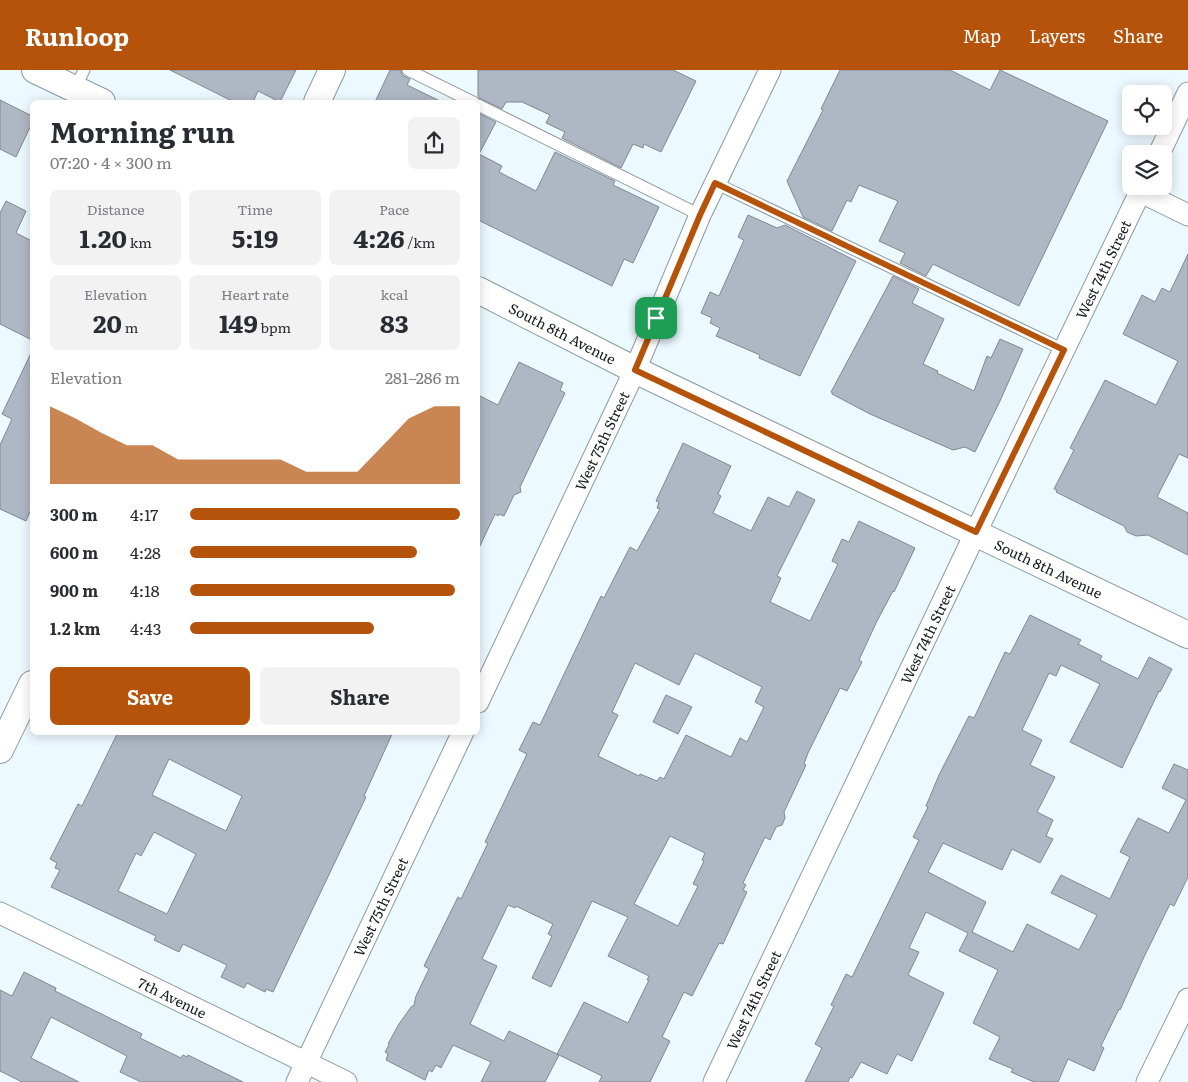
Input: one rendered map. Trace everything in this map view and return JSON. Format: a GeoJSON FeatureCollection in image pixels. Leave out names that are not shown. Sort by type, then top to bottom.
{"type":"FeatureCollection","features":[{"type":"Feature","properties":{"kind":"street"},"geometry":{"type":"LineString","coordinates":[[35,70],[80,80],[100,100]]}},
{"type":"Feature","properties":{"kind":"street"},"geometry":{"type":"LineString","coordinates":[[318,100],[332,70]]}},
{"type":"Feature","properties":{"kind":"street","name":"West 75th Street"},"geometry":{"type":"LineString","coordinates":[[480,698],[635,370],[700,215],[770,70]]}},
{"type":"Feature","properties":{"kind":"street"},"geometry":{"type":"LineString","coordinates":[[1163,145],[1188,93]]}},
{"type":"Feature","properties":{"kind":"street","name":"West 74th Street"},"geometry":{"type":"LineString","coordinates":[[714,1082],[1139,195]]}},
{"type":"Feature","properties":{"kind":"street"},"geometry":{"type":"LineString","coordinates":[[1153,195],[1188,215]]}},
{"type":"Feature","properties":{"kind":"street","name":"South 8th Avenue"},"geometry":{"type":"LineString","coordinates":[[480,291],[635,370],[1188,635]]}},
{"type":"Feature","properties":{"kind":"street"},"geometry":{"type":"LineString","coordinates":[[0,750],[30,688]]}},
{"type":"Feature","properties":{"kind":"street","name":"West 75th Street"},"geometry":{"type":"LineString","coordinates":[[297,1082],[462,735]]}},
{"type":"Feature","properties":{"kind":"street","name":"7th Avenue"},"geometry":{"type":"LineString","coordinates":[[0,913],[346,1082]]}},
{"type":"Feature","properties":{"kind":"street"},"geometry":{"type":"LineString","coordinates":[[1147,1082],[1188,999]]}},
{"type":"Feature","properties":{"kind":"lane"},"geometry":{"type":"LineString","coordinates":[[408,70],[469,100]]}},
{"type":"Feature","properties":{"kind":"lane"},"geometry":{"type":"LineString","coordinates":[[480,106],[700,215]]}},
{"type":"Feature","properties":{"kind":"lane"},"geometry":{"type":"LineString","coordinates":[[715,183],[1064,350]]}},
{"type":"Feature","properties":{"kind":"building"},"geometry":{"type":"Polygon","coordinates":[[[170,70],[296,70],[281,100],[276,100],[258,91],[254,100],[230,100],[170,70]]]}},
{"type":"Feature","properties":{"kind":"building"},"geometry":{"type":"Polygon","coordinates":[[[390,70],[401,70],[402,75],[410,79],[407,85],[438,100],[376,100],[390,70]]]}},
{"type":"Feature","properties":{"kind":"building"},"geometry":{"type":"Polygon","coordinates":[[[478,70],[673,70],[696,81],[661,152],[644,144],[643,148],[633,144],[621,168],[562,138],[565,132],[546,123],[550,115],[522,102],[506,102],[502,109],[479,98],[478,70]]]}},
{"type":"Feature","properties":{"kind":"building"},"geometry":{"type":"Polygon","coordinates":[[[840,70],[950,70],[990,90],[1000,70],[1108,121],[1019,306],[933,264],[926,276],[900,263],[905,253],[879,241],[898,201],[859,185],[851,202],[847,200],[832,231],[803,217],[787,181],[823,110],[821,109],[840,70]]]}},
{"type":"Feature","properties":{"kind":"building"},"geometry":{"type":"Polygon","coordinates":[[[0,100],[30,115],[30,127],[16,157],[0,149],[0,100]]]}},
{"type":"Feature","properties":{"kind":"building"},"geometry":{"type":"Polygon","coordinates":[[[480,114],[496,122],[480,152],[480,114]]]}},
{"type":"Feature","properties":{"kind":"building"},"geometry":{"type":"Polygon","coordinates":[[[555,152],[615,181],[613,185],[659,207],[633,263],[624,259],[612,286],[480,221],[480,155],[502,166],[499,172],[536,191],[555,152]]]}},
{"type":"Feature","properties":{"kind":"building"},"geometry":{"type":"Polygon","coordinates":[[[6,201],[26,211],[16,233],[30,240],[30,339],[0,324],[0,213],[6,201]]]}},
{"type":"Feature","properties":{"kind":"building"},"geometry":{"type":"Polygon","coordinates":[[[748,215],[777,228],[785,225],[856,261],[800,376],[759,358],[760,355],[716,336],[720,328],[710,323],[712,318],[701,313],[710,292],[719,296],[744,240],[738,237],[748,215]]]}},
{"type":"Feature","properties":{"kind":"building"},"geometry":{"type":"Polygon","coordinates":[[[1188,254],[1188,458],[1179,454],[1157,497],[1188,513],[1188,555],[1148,535],[1136,536],[1127,532],[1124,526],[1056,492],[1057,490],[1054,489],[1074,450],[1070,448],[1105,380],[1156,405],[1178,361],[1123,334],[1142,295],[1155,302],[1162,288],[1170,292],[1188,254]]]}},
{"type":"Feature","properties":{"kind":"building"},"geometry":{"type":"Polygon","coordinates":[[[893,276],[919,289],[912,303],[944,319],[923,364],[938,371],[937,373],[974,391],[987,356],[991,358],[1000,339],[1023,349],[975,452],[965,447],[953,450],[870,414],[831,392],[893,276]]]}},
{"type":"Feature","properties":{"kind":"building"},"geometry":{"type":"Polygon","coordinates":[[[30,355],[30,512],[26,521],[0,509],[0,445],[12,419],[2,414],[30,355]]]}},
{"type":"Feature","properties":{"kind":"building"},"geometry":{"type":"Polygon","coordinates":[[[519,362],[563,383],[560,390],[565,393],[520,487],[521,492],[514,495],[504,516],[495,514],[480,546],[480,396],[498,405],[519,362]]]}},
{"type":"Feature","properties":{"kind":"building"},"geometry":{"type":"Polygon","coordinates":[[[683,443],[731,466],[718,494],[721,496],[713,513],[751,531],[768,497],[789,507],[797,491],[815,500],[777,576],[781,578],[770,602],[810,621],[838,564],[832,561],[842,539],[849,542],[859,521],[915,548],[894,592],[877,621],[859,660],[862,662],[847,691],[840,688],[808,753],[804,764],[806,765],[784,812],[785,818],[782,825],[776,827],[770,840],[765,837],[743,883],[746,885],[743,890],[747,892],[723,944],[719,943],[692,996],[684,992],[662,1037],[670,1041],[650,1082],[599,1082],[602,1076],[557,1054],[584,1002],[628,1023],[649,980],[647,980],[649,976],[608,956],[628,917],[592,901],[551,987],[532,978],[552,936],[548,934],[553,924],[516,906],[515,908],[508,905],[482,959],[497,966],[470,1024],[504,1041],[509,1031],[559,1055],[545,1082],[481,1082],[491,1062],[453,1045],[441,1068],[436,1065],[432,1072],[429,1070],[425,1080],[386,1060],[388,1054],[385,1052],[388,1044],[399,1024],[414,1005],[416,996],[429,969],[424,966],[458,897],[461,899],[488,843],[485,842],[527,754],[519,750],[533,722],[540,725],[601,596],[604,598],[630,547],[637,551],[660,509],[657,508],[659,502],[656,501],[683,443]],[[695,653],[679,685],[635,663],[612,712],[618,715],[598,756],[639,776],[640,774],[657,781],[660,777],[664,779],[686,735],[731,757],[740,738],[747,742],[764,707],[755,702],[762,687],[695,653]],[[670,836],[634,904],[678,926],[698,886],[693,884],[704,861],[702,860],[705,853],[670,836]]]}},
{"type":"Feature","properties":{"kind":"building"},"geometry":{"type":"Polygon","coordinates":[[[1030,615],[1081,640],[1078,644],[1102,656],[1100,660],[1138,679],[1149,657],[1172,669],[1159,691],[1122,768],[1070,742],[1100,684],[1061,665],[1056,676],[1049,673],[1022,730],[1042,740],[1030,765],[1055,777],[1037,812],[1053,820],[1046,836],[1053,839],[1040,863],[1012,849],[1002,870],[943,843],[928,872],[986,902],[972,932],[1013,952],[1027,924],[1079,950],[1097,915],[1051,893],[1061,875],[1110,899],[1130,857],[1120,852],[1138,818],[1169,833],[1186,800],[1162,788],[1174,764],[1188,770],[1188,877],[1174,906],[1170,904],[1144,957],[1101,1046],[1104,1048],[1094,1071],[1068,1059],[1058,1082],[1034,1082],[1011,1072],[1013,1069],[989,1059],[1000,1037],[973,1023],[998,970],[959,951],[968,933],[926,912],[909,948],[919,952],[908,975],[944,993],[912,1061],[897,1054],[887,1074],[861,1062],[848,1082],[805,1082],[822,1048],[815,1044],[834,1006],[831,1005],[846,974],[852,977],[919,840],[913,837],[928,807],[926,806],[939,775],[969,716],[974,718],[1005,652],[1010,654],[1030,615]]]}},
{"type":"Feature","properties":{"kind":"building"},"geometry":{"type":"Polygon","coordinates":[[[666,695],[692,707],[678,734],[653,722],[666,695]]]}},
{"type":"Feature","properties":{"kind":"building"},"geometry":{"type":"Polygon","coordinates":[[[117,735],[392,735],[364,796],[366,797],[273,992],[266,989],[265,992],[247,983],[244,988],[221,977],[227,965],[183,944],[179,952],[154,940],[156,936],[51,887],[60,870],[55,868],[57,863],[50,859],[78,804],[82,806],[117,735]],[[169,759],[152,795],[226,831],[242,796],[169,759]],[[154,832],[141,856],[136,853],[118,891],[167,914],[196,854],[154,832]]]}},
{"type":"Feature","properties":{"kind":"building"},"geometry":{"type":"Polygon","coordinates":[[[24,972],[56,988],[55,991],[142,1034],[140,1038],[181,1058],[183,1055],[187,1057],[188,1055],[243,1082],[141,1082],[120,1072],[127,1056],[51,1017],[31,1058],[79,1082],[22,1082],[0,1071],[0,990],[12,996],[24,972]]]}},
{"type":"Feature","properties":{"kind":"route"},"geometry":{"type":"LineString","coordinates":[[715,183],[1064,350],[976,532],[635,370],[656,318],[715,183]]}}]}
